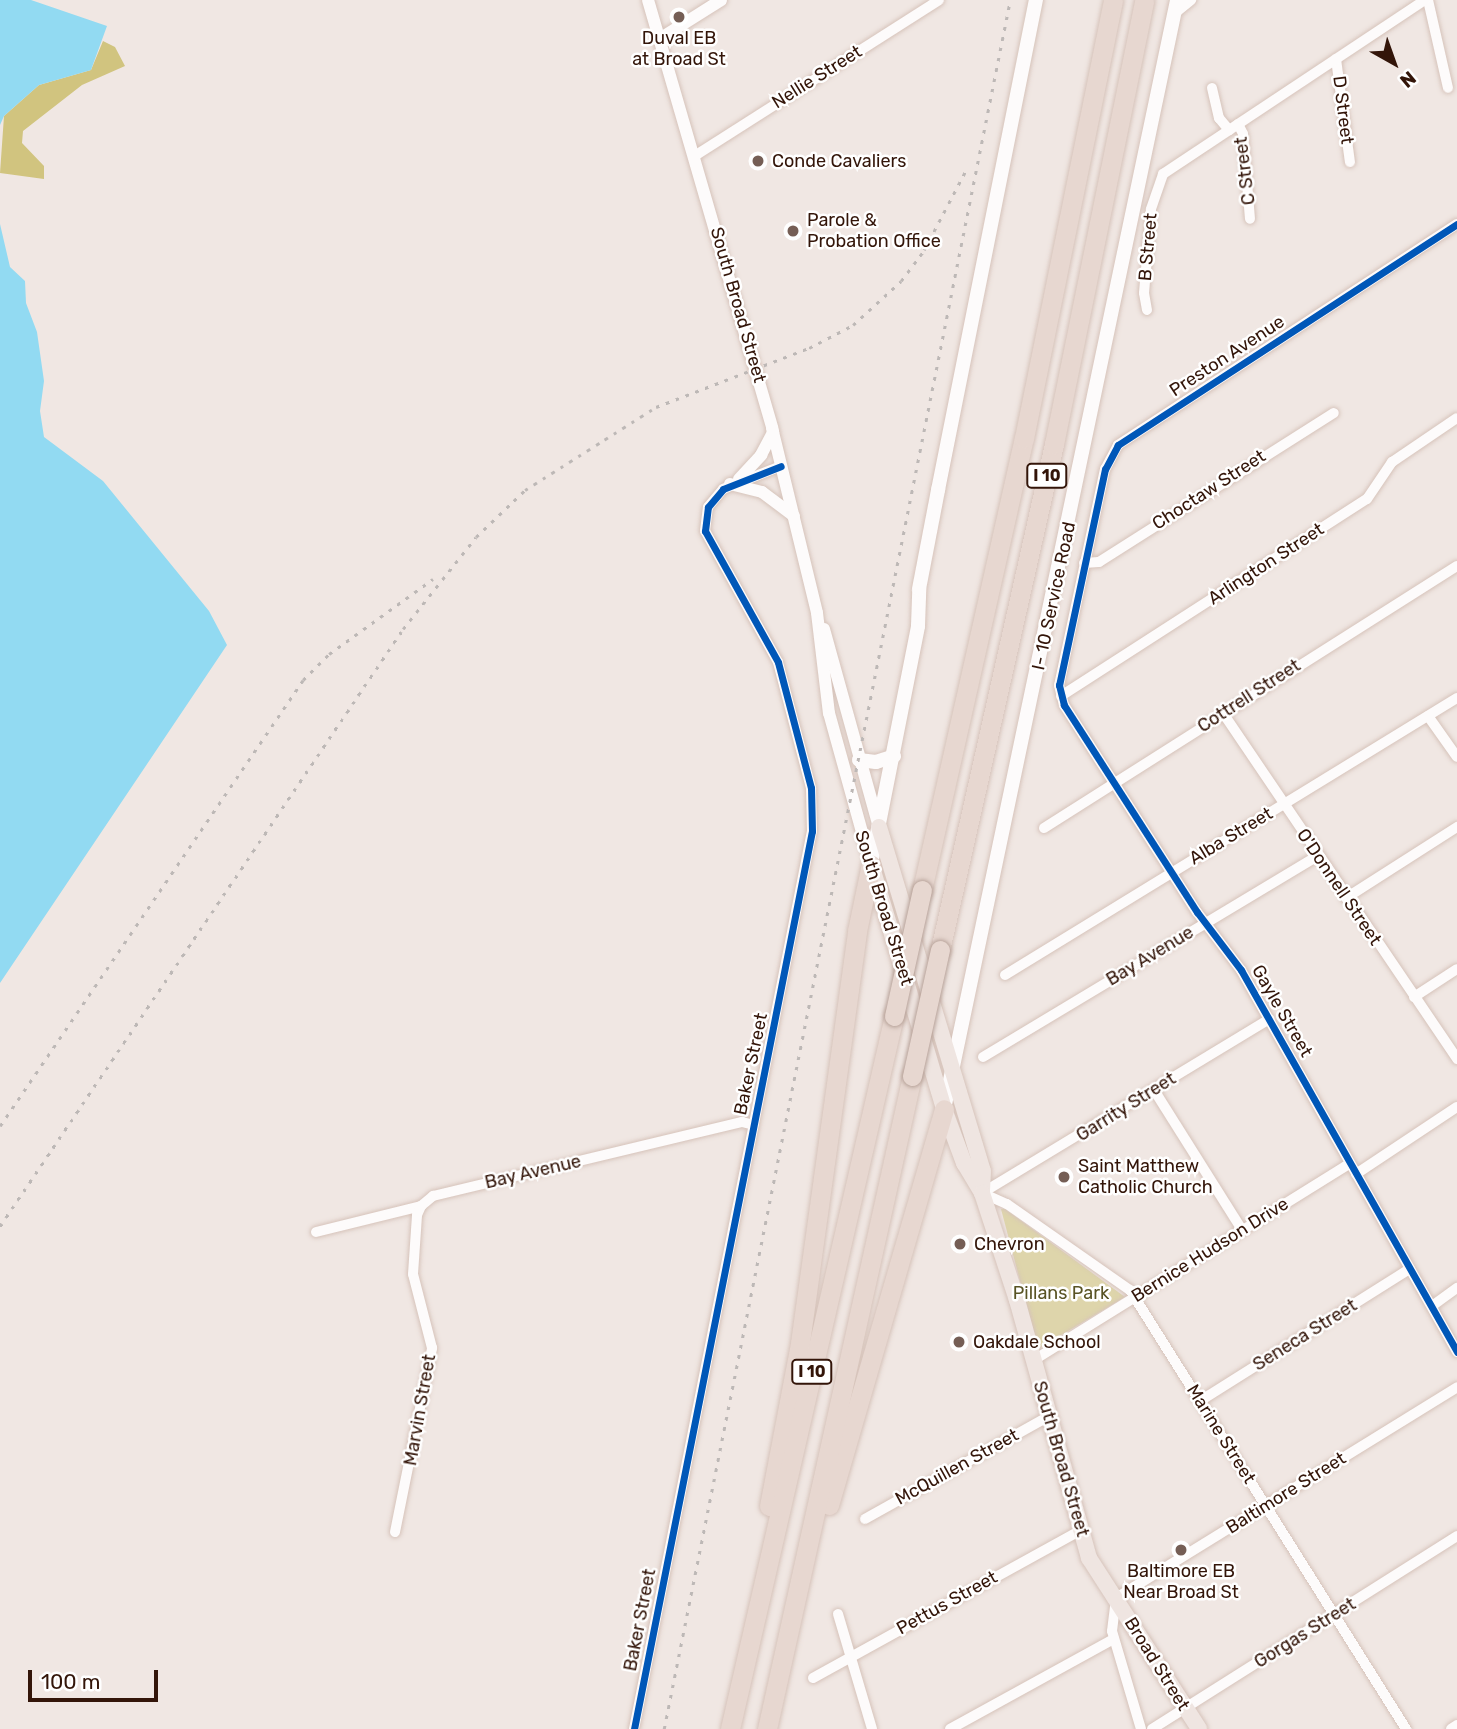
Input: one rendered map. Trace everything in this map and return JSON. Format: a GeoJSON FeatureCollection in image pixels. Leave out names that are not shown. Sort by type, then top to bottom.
{"type":"FeatureCollection","features":[{"type":"Feature","properties":{"kind":"highway","name":"I 10"},"geometry":{"type":"LineString","coordinates":[[730,1729],[1024,438],[1113,0]]}},
{"type":"Feature","properties":{"kind":"highway","name":"I 10"},"geometry":{"type":"LineString","coordinates":[[767,1729],[1057,431],[1144,0]]}},
{"type":"Feature","properties":{"kind":"highway"},"geometry":{"type":"LineString","coordinates":[[768,1565],[766,1520],[800,1343],[857,931],[871,864]]}},
{"type":"Feature","properties":{"kind":"highway"},"geometry":{"type":"LineString","coordinates":[[801,1574],[829,1503],[944,1109]]}},
{"type":"Feature","properties":{"kind":"main road"},"geometry":{"type":"LineString","coordinates":[[871,864],[894,756],[937,490],[1036,0]]}},
{"type":"Feature","properties":{"kind":"main road","name":"I- 10 Service Road"},"geometry":{"type":"LineString","coordinates":[[944,1109],[1176,7]]}},
{"type":"Feature","properties":{"kind":"main road"},"geometry":{"type":"LineString","coordinates":[[859,760],[876,762],[894,756]]}},
{"type":"Feature","properties":{"kind":"main road","name":"South Broad Street"},"geometry":{"type":"LineString","coordinates":[[879,827],[983,1171],[982,1193]]}},
{"type":"Feature","properties":{"kind":"main road","name":"South Broad Street"},"geometry":{"type":"LineString","coordinates":[[871,864],[944,1109],[964,1163],[982,1193],[1034,1360],[1089,1558],[1116,1598]]}},
{"type":"Feature","properties":{"kind":"main road","name":"Broad Street"},"geometry":{"type":"LineString","coordinates":[[1116,1598],[1199,1729]]}},
{"type":"Feature","properties":{"kind":"street","name":"South Broad Street"},"geometry":{"type":"LineString","coordinates":[[648,0],[696,155],[773,432],[817,613],[829,713],[871,864]]}},
{"type":"Feature","properties":{"kind":"street"},"geometry":{"type":"LineString","coordinates":[[661,38],[721,0]]}},
{"type":"Feature","properties":{"kind":"street","name":"Nellie Street"},"geometry":{"type":"LineString","coordinates":[[696,155],[939,0]]}},
{"type":"Feature","properties":{"kind":"street"},"geometry":{"type":"LineString","coordinates":[[1176,7],[1191,0]]}},
{"type":"Feature","properties":{"kind":"street"},"geometry":{"type":"LineString","coordinates":[[1233,127],[1426,0],[1448,88]]}},
{"type":"Feature","properties":{"kind":"street","name":"D Street"},"geometry":{"type":"LineString","coordinates":[[1336,59],[1350,162]]}},
{"type":"Feature","properties":{"kind":"street","name":"C Street"},"geometry":{"type":"LineString","coordinates":[[1212,88],[1219,118],[1243,134],[1250,219]]}},
{"type":"Feature","properties":{"kind":"street","name":"B Street"},"geometry":{"type":"LineString","coordinates":[[1147,310],[1144,293],[1150,221],[1158,185],[1170,167],[1233,127]]}},
{"type":"Feature","properties":{"kind":"street","name":"Preston Avenue"},"geometry":{"type":"LineString","coordinates":[[1061,696],[1060,672],[1105,470],[1118,445],[1457,224]]}},
{"type":"Feature","properties":{"kind":"street","name":"Choctaw Street"},"geometry":{"type":"LineString","coordinates":[[1084,563],[1099,562],[1334,413]]}},
{"type":"Feature","properties":{"kind":"street","name":"Arlington Street"},"geometry":{"type":"LineString","coordinates":[[1061,696],[1367,499],[1392,462],[1457,418]]}},
{"type":"Feature","properties":{"kind":"street"},"geometry":{"type":"LineString","coordinates":[[734,481],[761,455],[773,432]]}},
{"type":"Feature","properties":{"kind":"street"},"geometry":{"type":"LineString","coordinates":[[734,481],[781,466]]}},
{"type":"Feature","properties":{"kind":"street"},"geometry":{"type":"LineString","coordinates":[[734,481],[762,492],[794,516]]}},
{"type":"Feature","properties":{"kind":"street","name":"Baker Street"},"geometry":{"type":"LineString","coordinates":[[634,1729],[803,890],[814,812],[778,662],[705,531],[708,507],[734,481]]}},
{"type":"Feature","properties":{"kind":"street","name":"Cottrell Street"},"geometry":{"type":"LineString","coordinates":[[1044,828],[1457,566]]}},
{"type":"Feature","properties":{"kind":"street","name":"South Broad Street"},"geometry":{"type":"LineString","coordinates":[[817,613],[834,654],[859,760],[879,827]]}},
{"type":"Feature","properties":{"kind":"street","name":"Gayle Street"},"geometry":{"type":"LineString","coordinates":[[1061,696],[1171,873],[1269,1019],[1457,1352]]}},
{"type":"Feature","properties":{"kind":"street","name":"Alba Street"},"geometry":{"type":"LineString","coordinates":[[1005,975],[1457,698]]}},
{"type":"Feature","properties":{"kind":"street","name":"O'Donnell Street"},"geometry":{"type":"LineString","coordinates":[[1223,713],[1457,1059]]}},
{"type":"Feature","properties":{"kind":"street"},"geometry":{"type":"LineString","coordinates":[[1428,716],[1457,757]]}},
{"type":"Feature","properties":{"kind":"street"},"geometry":{"type":"LineString","coordinates":[[1346,898],[1457,827]]}},
{"type":"Feature","properties":{"kind":"street","name":"Bay Avenue"},"geometry":{"type":"LineString","coordinates":[[983,1057],[1318,856]]}},
{"type":"Feature","properties":{"kind":"street"},"geometry":{"type":"LineString","coordinates":[[1414,997],[1457,969]]}},
{"type":"Feature","properties":{"kind":"street","name":"Garrity Street"},"geometry":{"type":"LineString","coordinates":[[982,1193],[1269,1019]]}},
{"type":"Feature","properties":{"kind":"street"},"geometry":{"type":"LineString","coordinates":[[1154,1090],[1242,1230]]}},
{"type":"Feature","properties":{"kind":"street"},"geometry":{"type":"LineString","coordinates":[[1356,1174],[1457,1107]]}},
{"type":"Feature","properties":{"kind":"street","name":"Bay Avenue"},"geometry":{"type":"LineString","coordinates":[[316,1232],[421,1206],[433,1196],[742,1122],[754,1125]]}},
{"type":"Feature","properties":{"kind":"street","name":"Bernice Hudson Drive"},"geometry":{"type":"LineString","coordinates":[[1034,1360],[1350,1163]]}},
{"type":"Feature","properties":{"kind":"street","name":"Marine Street"},"geometry":{"type":"LineString","coordinates":[[982,1193],[1007,1204],[1135,1296],[1406,1729]]}},
{"type":"Feature","properties":{"kind":"street","name":"Marvin Street"},"geometry":{"type":"LineString","coordinates":[[394,1532],[432,1348],[414,1274],[416,1215],[421,1206]]}},
{"type":"Feature","properties":{"kind":"street","name":"Seneca Street"},"geometry":{"type":"LineString","coordinates":[[1200,1401],[1410,1269]]}},
{"type":"Feature","properties":{"kind":"street"},"geometry":{"type":"LineString","coordinates":[[1432,1306],[1457,1288]]}},
{"type":"Feature","properties":{"kind":"street","name":"Baltimore Street"},"geometry":{"type":"LineString","coordinates":[[1116,1598],[1457,1387]]}},
{"type":"Feature","properties":{"kind":"street","name":"McQuillen Street"},"geometry":{"type":"LineString","coordinates":[[864,1519],[1049,1416]]}},
{"type":"Feature","properties":{"kind":"street","name":"Pettus Street"},"geometry":{"type":"LineString","coordinates":[[813,1678],[1081,1530]]}},
{"type":"Feature","properties":{"kind":"street","name":"Gorgas Street"},"geometry":{"type":"LineString","coordinates":[[1152,1729],[1457,1536]]}},
{"type":"Feature","properties":{"kind":"street"},"geometry":{"type":"LineString","coordinates":[[1116,1598],[1114,1639],[1141,1729]]}},
{"type":"Feature","properties":{"kind":"street"},"geometry":{"type":"LineString","coordinates":[[838,1614],[872,1729]]}},
{"type":"Feature","properties":{"kind":"street"},"geometry":{"type":"LineString","coordinates":[[950,1729],[1114,1639]]}},
{"type":"Feature","properties":{"kind":"street"},"geometry":{"type":"LineString","coordinates":[[1451,1729],[1457,1725]]}},
{"type":"Feature","properties":{"kind":"green space","name":"Pillans Park"},"geometry":{"type":"Polygon","coordinates":[[[1001,1209],[1005,1209],[1125,1297],[1038,1349],[1001,1209]]]}},
{"type":"Feature","properties":{"kind":"shaded area"},"geometry":{"type":"Polygon","coordinates":[[[103,41],[115,47],[125,66],[82,85],[23,131],[22,143],[44,166],[44,179],[0,173],[4,116],[39,85],[91,70],[103,41]]]}},
{"type":"Feature","properties":{"kind":"water"},"geometry":{"type":"Polygon","coordinates":[[[0,0],[31,0],[107,26],[91,70],[39,85],[4,116],[0,125],[0,0]]]}},
{"type":"Feature","properties":{"kind":"water"},"geometry":{"type":"Polygon","coordinates":[[[0,224],[10,267],[25,281],[26,303],[37,332],[44,381],[40,411],[44,437],[103,481],[209,611],[227,645],[0,983],[0,224]]]}},
{"type":"Feature","properties":{"kind":"railway"},"geometry":{"type":"LineString","coordinates":[[664,1729],[1010,0]]}},
{"type":"Feature","properties":{"kind":"railway"},"geometry":{"type":"LineString","coordinates":[[0,1226],[403,629],[476,537],[525,490],[656,407],[809,348],[853,325],[901,281],[924,250],[966,170]]}},
{"type":"Feature","properties":{"kind":"railway"},"geometry":{"type":"LineString","coordinates":[[0,1126],[303,680],[329,654],[433,579]]}},
{"type":"Feature","properties":{"kind":"cycle path"},"geometry":{"type":"LineString","coordinates":[[1457,224],[1118,445],[1105,469],[1059,685],[1064,705],[1197,912],[1241,970],[1457,1352]]}},
{"type":"Feature","properties":{"kind":"cycle path"},"geometry":{"type":"LineString","coordinates":[[634,1729],[812,831],[811,788],[778,662],[705,531],[708,507],[723,489],[781,466]]}},
{"type":"Feature","properties":{"kind":"place","name":"Duval EB at Broad St"},"geometry":{"type":"Point","coordinates":[679,17]}},
{"type":"Feature","properties":{"kind":"place","name":"Conde Cavaliers"},"geometry":{"type":"Point","coordinates":[758,161]}},
{"type":"Feature","properties":{"kind":"place","name":"Parole & Probation Office"},"geometry":{"type":"Point","coordinates":[793,231]}},
{"type":"Feature","properties":{"kind":"place","name":"Saint Matthew Catholic Church"},"geometry":{"type":"Point","coordinates":[1064,1177]}},
{"type":"Feature","properties":{"kind":"place","name":"Chevron"},"geometry":{"type":"Point","coordinates":[960,1244]}},
{"type":"Feature","properties":{"kind":"place","name":"Oakdale School"},"geometry":{"type":"Point","coordinates":[959,1342]}},
{"type":"Feature","properties":{"kind":"place","name":"Baltimore EB Near Broad St"},"geometry":{"type":"Point","coordinates":[1181,1550]}}]}
